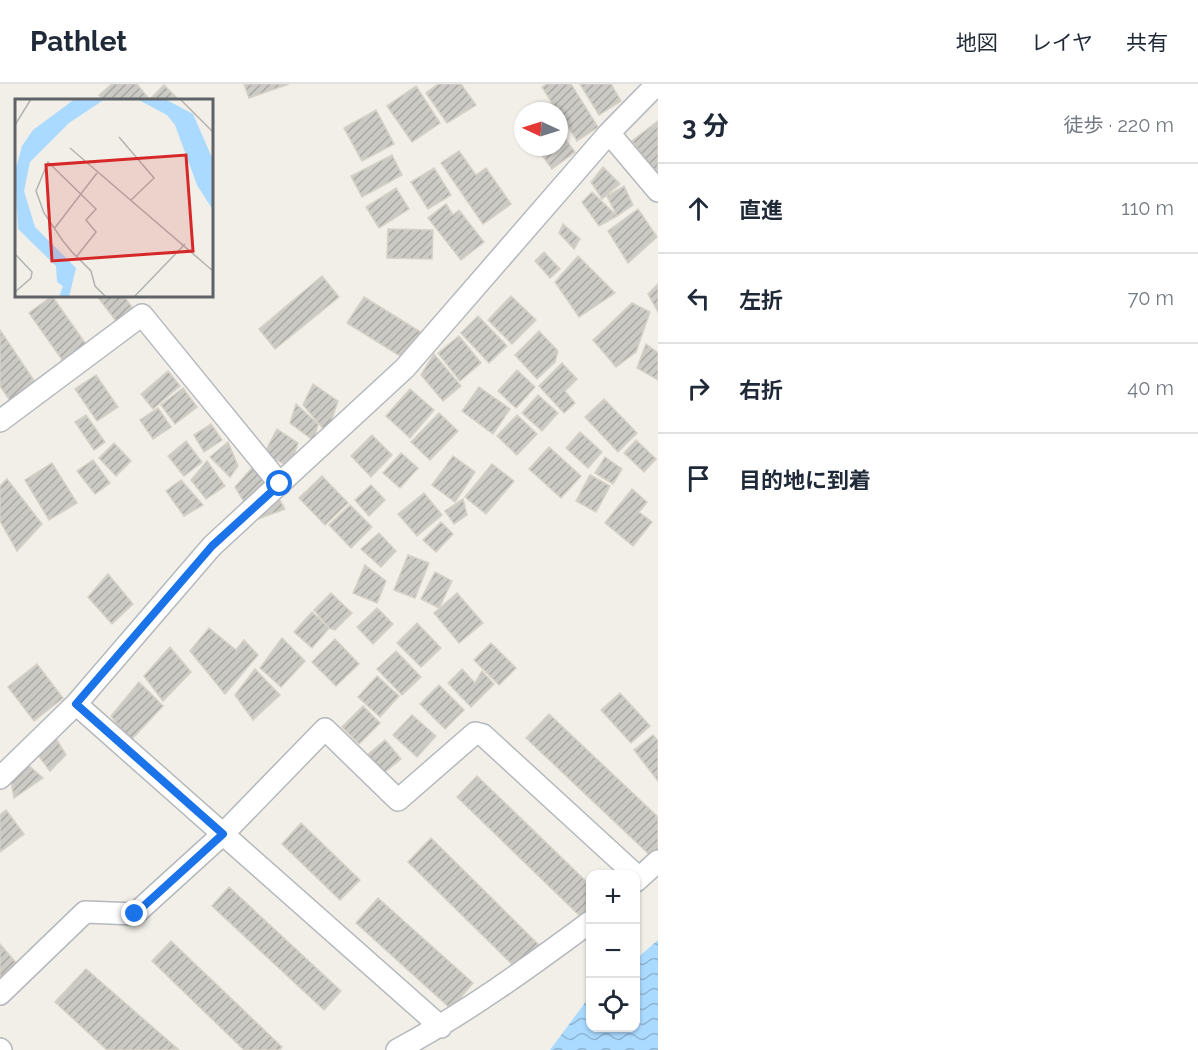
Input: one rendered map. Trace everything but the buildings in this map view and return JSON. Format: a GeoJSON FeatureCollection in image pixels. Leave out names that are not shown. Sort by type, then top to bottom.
{"type":"FeatureCollection","features":[{"type":"Feature","properties":{"kind":"street"},"geometry":{"type":"LineString","coordinates":[[0,778],[76,704],[212,546],[405,368],[609,133],[657,84]]}},
{"type":"Feature","properties":{"kind":"street"},"geometry":{"type":"LineString","coordinates":[[609,133],[658,191]]}},
{"type":"Feature","properties":{"kind":"street"},"geometry":{"type":"LineString","coordinates":[[0,421],[142,315],[280,484]]}},
{"type":"Feature","properties":{"kind":"street"},"geometry":{"type":"LineString","coordinates":[[76,704],[441,1027]]}},
{"type":"Feature","properties":{"kind":"street"},"geometry":{"type":"LineString","coordinates":[[0,994],[85,912],[135,914],[223,834],[324,729],[398,800],[476,733],[483,735],[627,870]]}},
{"type":"Feature","properties":{"kind":"street"},"geometry":{"type":"LineString","coordinates":[[640,876],[658,861]]}},
{"type":"Feature","properties":{"kind":"street"},"geometry":{"type":"LineString","coordinates":[[397,1050],[441,1027],[588,924]]}},
{"type":"Feature","properties":{"kind":"water"},"geometry":{"type":"Polygon","coordinates":[[[658,940],[658,1050],[550,1050],[586,1001],[586,1032],[640,1032],[640,956],[658,940]]]}},
{"type":"Feature","properties":{"kind":"route"},"geometry":{"type":"LineString","coordinates":[[135,914],[223,834],[76,704],[212,546],[280,484]]}}]}
